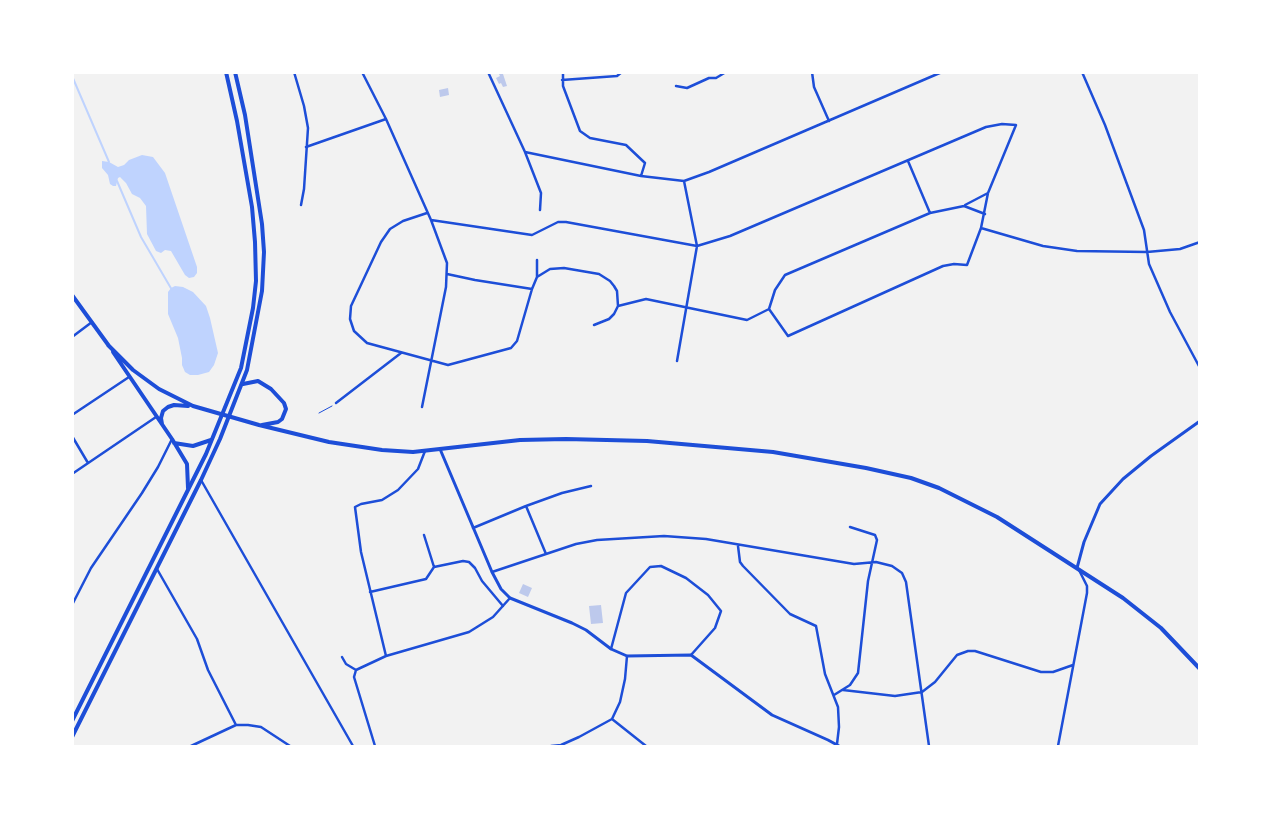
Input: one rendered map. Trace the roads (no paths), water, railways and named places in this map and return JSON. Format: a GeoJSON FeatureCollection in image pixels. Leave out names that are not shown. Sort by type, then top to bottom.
{"type":"FeatureCollection","features":[{"type":"Feature","properties":{"kind":"main road"},"geometry":{"type":"LineString","coordinates":[[72,721],[212,440],[241,368],[253,308],[256,281],[255,242],[252,207],[237,121],[226,72]]}},
{"type":"Feature","properties":{"kind":"main road"},"geometry":{"type":"LineString","coordinates":[[72,737],[201,480],[243,384],[251,354],[262,291],[264,252],[262,224],[248,134],[235,72]]}},
{"type":"Feature","properties":{"kind":"main road"},"geometry":{"type":"LineString","coordinates":[[72,295],[108,345],[187,464],[188,490]]}},
{"type":"Feature","properties":{"kind":"main road"},"geometry":{"type":"LineString","coordinates":[[108,345],[133,370],[159,389],[193,406],[259,425],[337,443],[382,450],[424,451],[520,440],[639,440],[773,452],[911,478],[939,488],[974,505],[1028,536],[1077,568],[1122,598],[1161,628],[1200,669]]}},
{"type":"Feature","properties":{"kind":"main road"},"geometry":{"type":"LineString","coordinates":[[243,384],[258,381],[271,390],[284,403],[286,409],[278,422],[259,425]]}},
{"type":"Feature","properties":{"kind":"main road"},"geometry":{"type":"LineString","coordinates":[[162,426],[161,418],[163,411],[168,406],[193,406]]}},
{"type":"Feature","properties":{"kind":"main road"},"geometry":{"type":"LineString","coordinates":[[173,441],[193,446],[212,440]]}},
{"type":"Feature","properties":{"kind":"street"},"geometry":{"type":"LineString","coordinates":[[294,72],[308,128],[304,189],[301,205]]}},
{"type":"Feature","properties":{"kind":"street"},"geometry":{"type":"LineString","coordinates":[[362,72],[386,120],[445,254],[448,274],[422,407]]}},
{"type":"Feature","properties":{"kind":"street"},"geometry":{"type":"LineString","coordinates":[[488,72],[525,152],[541,193],[540,210]]}},
{"type":"Feature","properties":{"kind":"street"},"geometry":{"type":"LineString","coordinates":[[563,72],[562,80],[580,131],[590,138],[626,145],[645,162],[641,176]]}},
{"type":"Feature","properties":{"kind":"street"},"geometry":{"type":"LineString","coordinates":[[562,80],[617,76],[622,72]]}},
{"type":"Feature","properties":{"kind":"street"},"geometry":{"type":"LineString","coordinates":[[676,86],[686,88],[709,78],[716,78],[726,72]]}},
{"type":"Feature","properties":{"kind":"street"},"geometry":{"type":"LineString","coordinates":[[812,72],[814,87],[829,121]]}},
{"type":"Feature","properties":{"kind":"street"},"geometry":{"type":"LineString","coordinates":[[525,152],[641,176],[684,181],[942,72]]}},
{"type":"Feature","properties":{"kind":"street"},"geometry":{"type":"LineString","coordinates":[[1082,72],[1105,125],[1144,230],[1149,264],[1200,368]]}},
{"type":"Feature","properties":{"kind":"street"},"geometry":{"type":"LineString","coordinates":[[306,147],[386,120]]}},
{"type":"Feature","properties":{"kind":"street"},"geometry":{"type":"LineString","coordinates":[[431,220],[532,235],[558,222],[566,222],[697,246],[730,236],[986,127],[1002,124],[1016,125],[988,193],[981,228],[967,265],[954,264],[943,266],[788,336],[769,309]]}},
{"type":"Feature","properties":{"kind":"street"},"geometry":{"type":"LineString","coordinates":[[908,161],[930,213]]}},
{"type":"Feature","properties":{"kind":"street"},"geometry":{"type":"LineString","coordinates":[[677,362],[688,308],[697,246],[684,181]]}},
{"type":"Feature","properties":{"kind":"street"},"geometry":{"type":"LineString","coordinates":[[618,306],[646,299],[747,320],[769,309],[775,290],[785,275],[930,213],[964,206],[988,193]]}},
{"type":"Feature","properties":{"kind":"street"},"geometry":{"type":"LineString","coordinates":[[964,206],[985,214]]}},
{"type":"Feature","properties":{"kind":"street"},"geometry":{"type":"LineString","coordinates":[[427,213],[403,221],[390,229],[351,306],[350,319],[354,330],[367,343],[448,365],[511,348],[517,341],[537,277],[536,260]]}},
{"type":"Feature","properties":{"kind":"street"},"geometry":{"type":"LineString","coordinates":[[981,228],[1043,246],[1076,251],[1147,252],[1180,249],[1200,242]]}},
{"type":"Feature","properties":{"kind":"street"},"geometry":{"type":"LineString","coordinates":[[537,277],[550,269],[564,268],[599,274],[610,281],[617,291],[618,306],[609,319],[594,325]]}},
{"type":"Feature","properties":{"kind":"street"},"geometry":{"type":"LineString","coordinates":[[448,274],[484,282],[532,288]]}},
{"type":"Feature","properties":{"kind":"street"},"geometry":{"type":"LineString","coordinates":[[72,338],[92,322]]}},
{"type":"Feature","properties":{"kind":"street"},"geometry":{"type":"LineString","coordinates":[[336,403],[401,352]]}},
{"type":"Feature","properties":{"kind":"street"},"geometry":{"type":"LineString","coordinates":[[72,415],[129,378]]}},
{"type":"Feature","properties":{"kind":"street"},"geometry":{"type":"LineString","coordinates":[[72,474],[156,416]]}},
{"type":"Feature","properties":{"kind":"street"},"geometry":{"type":"LineString","coordinates":[[1058,746],[1087,593],[1087,586],[1077,568],[1091,524],[1100,504],[1123,479],[1200,420]]}},
{"type":"Feature","properties":{"kind":"street"},"geometry":{"type":"LineString","coordinates":[[72,436],[88,464]]}},
{"type":"Feature","properties":{"kind":"street"},"geometry":{"type":"LineString","coordinates":[[72,605],[91,568],[142,493],[173,441]]}},
{"type":"Feature","properties":{"kind":"street"},"geometry":{"type":"LineString","coordinates":[[440,449],[492,572],[501,589],[510,598],[572,623],[627,656],[691,655],[772,715],[838,745],[839,716],[834,695],[825,674],[816,626],[790,614],[750,573],[740,562],[738,546]]}},
{"type":"Feature","properties":{"kind":"street"},"geometry":{"type":"LineString","coordinates":[[386,656],[361,552],[355,507],[382,500],[398,490],[418,469],[424,451]]}},
{"type":"Feature","properties":{"kind":"street"},"geometry":{"type":"LineString","coordinates":[[201,480],[353,746]]}},
{"type":"Feature","properties":{"kind":"street"},"geometry":{"type":"LineString","coordinates":[[473,528],[562,493],[591,486]]}},
{"type":"Feature","properties":{"kind":"street"},"geometry":{"type":"LineString","coordinates":[[526,506],[546,554]]}},
{"type":"Feature","properties":{"kind":"street"},"geometry":{"type":"LineString","coordinates":[[834,695],[854,680],[858,673],[862,626],[876,537],[873,534],[850,526]]}},
{"type":"Feature","properties":{"kind":"street"},"geometry":{"type":"LineString","coordinates":[[424,535],[434,567]]}},
{"type":"Feature","properties":{"kind":"street"},"geometry":{"type":"LineString","coordinates":[[492,572],[583,543],[620,538],[664,536],[690,537],[854,564],[884,563],[892,566],[898,569],[904,577],[929,746]]}},
{"type":"Feature","properties":{"kind":"street"},"geometry":{"type":"LineString","coordinates":[[370,592],[426,578],[434,567],[456,562],[469,562],[503,606]]}},
{"type":"Feature","properties":{"kind":"street"},"geometry":{"type":"LineString","coordinates":[[611,648],[626,593],[650,567],[661,566],[686,578],[708,595],[721,611],[715,628],[691,655]]}},
{"type":"Feature","properties":{"kind":"street"},"geometry":{"type":"LineString","coordinates":[[157,569],[197,639],[208,670],[236,725]]}},
{"type":"Feature","properties":{"kind":"street"},"geometry":{"type":"LineString","coordinates":[[375,746],[354,677],[356,670],[386,656],[469,632],[493,617],[510,598]]}},
{"type":"Feature","properties":{"kind":"street"},"geometry":{"type":"LineString","coordinates":[[843,690],[890,696],[922,692],[936,682],[956,655],[968,651],[975,651],[1041,672],[1054,672],[1073,665]]}},
{"type":"Feature","properties":{"kind":"street"},"geometry":{"type":"LineString","coordinates":[[551,746],[561,746],[612,718],[616,713],[622,694],[627,656]]}},
{"type":"Feature","properties":{"kind":"street"},"geometry":{"type":"LineString","coordinates":[[342,657],[346,664],[356,670]]}},
{"type":"Feature","properties":{"kind":"street"},"geometry":{"type":"LineString","coordinates":[[612,718],[646,746]]}},
{"type":"Feature","properties":{"kind":"street"},"geometry":{"type":"LineString","coordinates":[[192,746],[236,725],[261,727],[290,746]]}},
{"type":"Feature","properties":{"kind":"water"},"geometry":{"type":"Polygon","coordinates":[[[142,155],[153,157],[165,173],[197,267],[197,273],[194,277],[189,278],[185,275],[171,251],[165,250],[161,253],[156,251],[147,234],[146,206],[140,198],[132,194],[120,177],[116,186],[110,184],[108,175],[102,168],[102,161],[109,162],[118,167],[142,155]]]}},
{"type":"Feature","properties":{"kind":"water"},"geometry":{"type":"Polygon","coordinates":[[[175,286],[183,287],[193,292],[206,306],[218,353],[214,365],[209,372],[190,375],[185,372],[182,365],[178,338],[168,314],[168,292],[175,286]]]}},
{"type":"Feature","properties":{"kind":"waterway"},"geometry":{"type":"LineString","coordinates":[[72,76],[109,162]]}},
{"type":"Feature","properties":{"kind":"waterway"},"geometry":{"type":"LineString","coordinates":[[117,181],[141,237],[172,290]]}}]}
